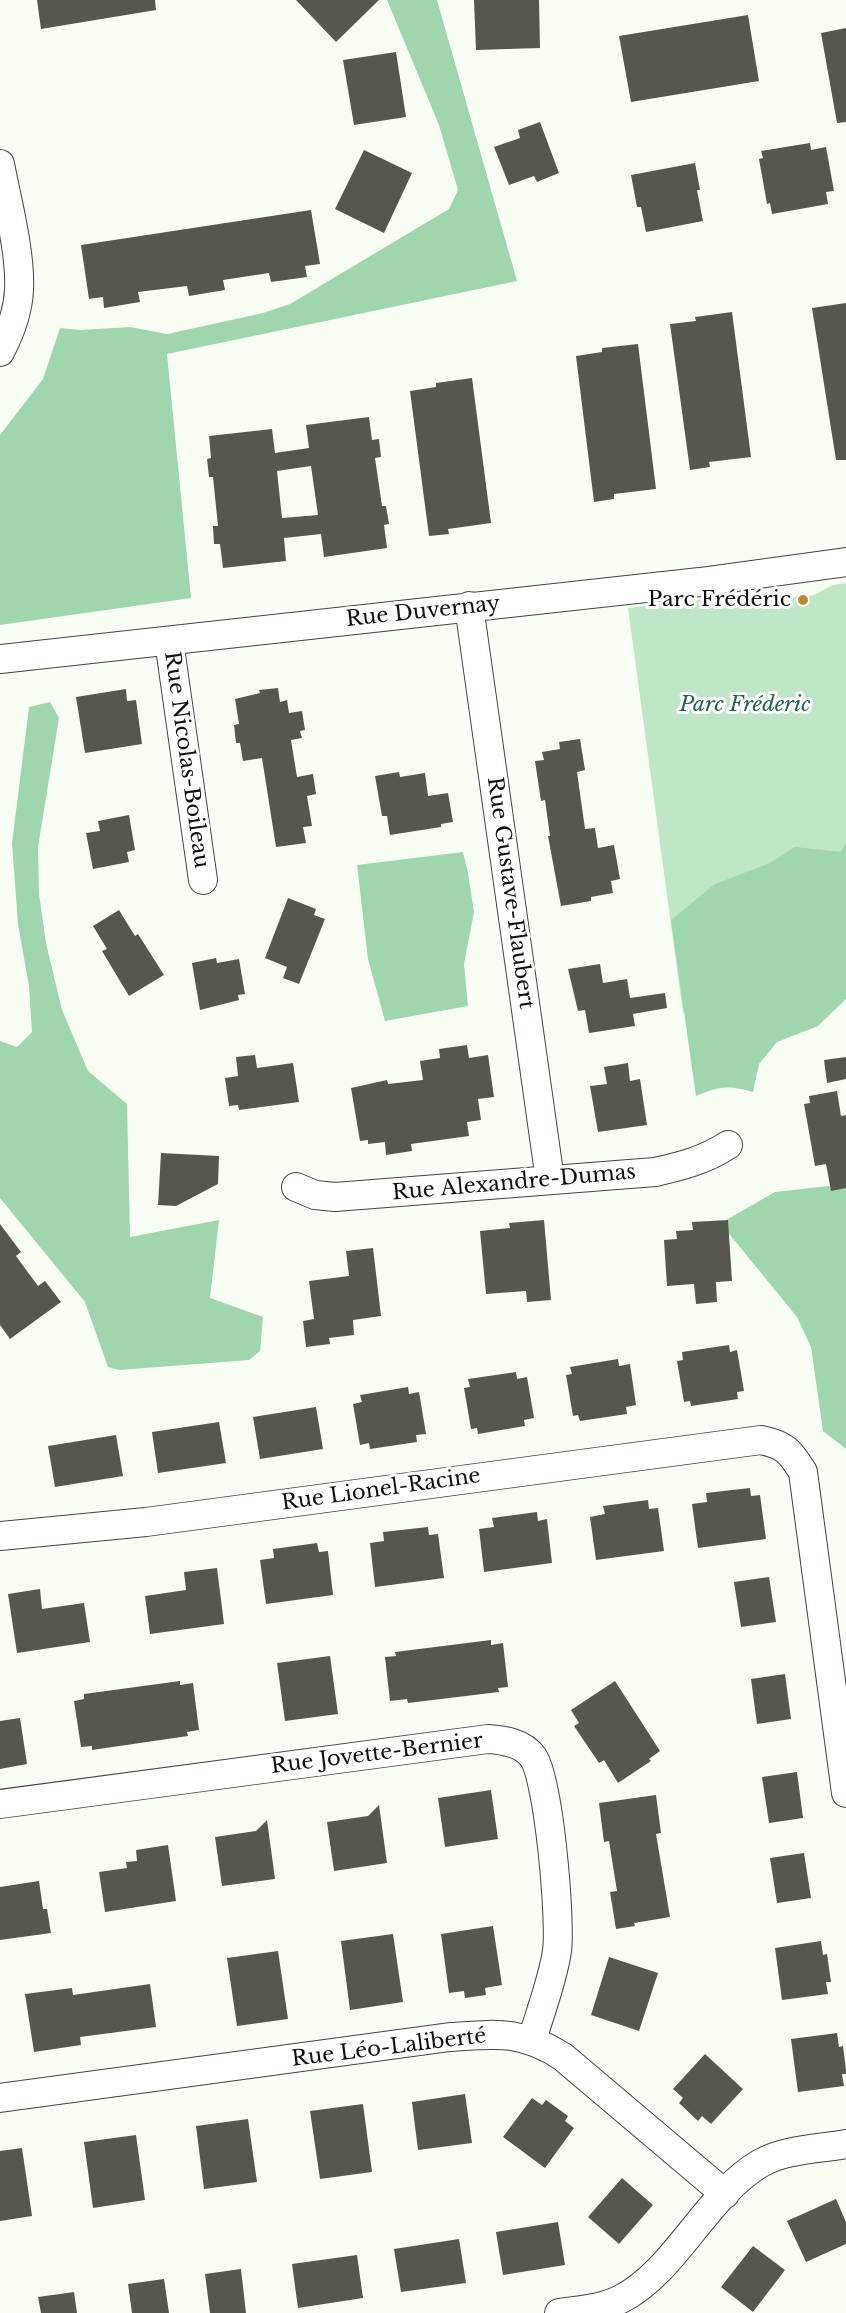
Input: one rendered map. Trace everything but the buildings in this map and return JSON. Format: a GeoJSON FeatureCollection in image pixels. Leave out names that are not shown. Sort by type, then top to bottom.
{"type":"FeatureCollection","features":[{"type":"Feature","properties":{"kind":"street"},"geometry":{"type":"LineString","coordinates":[[0,164],[17,258],[20,290],[16,313],[0,352]]}},
{"type":"Feature","properties":{"kind":"street","name":"Rue Duvernay"},"geometry":{"type":"LineString","coordinates":[[0,660],[700,582],[846,561]]}},
{"type":"Feature","properties":{"kind":"street","name":"Rue Gustave-Flaubert"},"geometry":{"type":"LineString","coordinates":[[469,606],[550,1180]]}},
{"type":"Feature","properties":{"kind":"street","name":"Rue Nicolas-Boileau"},"geometry":{"type":"LineString","coordinates":[[169,641],[203,880]]}},
{"type":"Feature","properties":{"kind":"street","name":"Rue Alexandre-Dumas"},"geometry":{"type":"LineString","coordinates":[[296,1187],[315,1195],[335,1197],[655,1172],[712,1156],[728,1145]]}},
{"type":"Feature","properties":{"kind":"street","name":"Rue Lionel-Racine"},"geometry":{"type":"LineString","coordinates":[[0,1536],[147,1522],[761,1440],[777,1444],[791,1453],[803,1472],[846,1793]]}},
{"type":"Feature","properties":{"kind":"street","name":"Rue Jovette-Bernier"},"geometry":{"type":"LineString","coordinates":[[0,1804],[488,1739],[505,1740],[521,1746],[532,1755],[539,1767],[544,1787],[557,1902],[557,1952],[532,2040]]}},
{"type":"Feature","properties":{"kind":"street","name":"Rue Léo-Laliberté"},"geometry":{"type":"LineString","coordinates":[[0,2098],[450,2037],[513,2035],[532,2040],[563,2057],[725,2194]]}},
{"type":"Feature","properties":{"kind":"street"},"geometry":{"type":"LineString","coordinates":[[559,2313],[603,2306],[621,2300],[637,2289],[656,2272],[725,2194],[762,2162],[797,2152],[846,2144]]}},
{"type":"Feature","properties":{"kind":"green space"},"geometry":{"type":"Polygon","coordinates":[[[387,0],[437,0],[517,281],[167,354],[191,598],[0,625],[0,435],[43,379],[60,328],[80,330],[130,327],[167,334],[263,313],[290,304],[449,209],[458,190],[439,125],[387,0]]]}},
{"type":"Feature","properties":{"kind":"green space","name":"Parc Fréderic"},"geometry":{"type":"Polygon","coordinates":[[[846,583],[846,931],[683,1013],[628,608],[699,600],[726,604],[814,595],[833,585],[846,583]]]}},
{"type":"Feature","properties":{"kind":"green space"},"geometry":{"type":"Polygon","coordinates":[[[50,702],[59,718],[38,847],[39,894],[46,943],[62,1010],[88,1071],[127,1104],[130,1237],[219,1220],[210,1298],[263,1317],[260,1351],[249,1360],[119,1370],[108,1367],[85,1302],[0,1198],[0,1041],[17,1047],[32,1032],[29,986],[18,924],[12,843],[29,707],[50,702]]]}},
{"type":"Feature","properties":{"kind":"green space"},"geometry":{"type":"Polygon","coordinates":[[[846,843],[846,999],[818,1026],[777,1042],[759,1064],[753,1092],[724,1088],[696,1096],[671,920],[715,884],[770,863],[795,847],[841,852],[846,843]]]}},
{"type":"Feature","properties":{"kind":"green space"},"geometry":{"type":"Polygon","coordinates":[[[463,852],[474,912],[464,964],[468,1006],[385,1021],[368,959],[357,865],[463,852]]]}},
{"type":"Feature","properties":{"kind":"green space"},"geometry":{"type":"Polygon","coordinates":[[[846,1184],[846,1449],[823,1431],[811,1347],[797,1317],[726,1230],[726,1220],[775,1192],[846,1184]]]}},
{"type":"Feature","properties":{"kind":"place","name":"Parc Frédéric"},"geometry":{"type":"Point","coordinates":[803,600]}}]}
